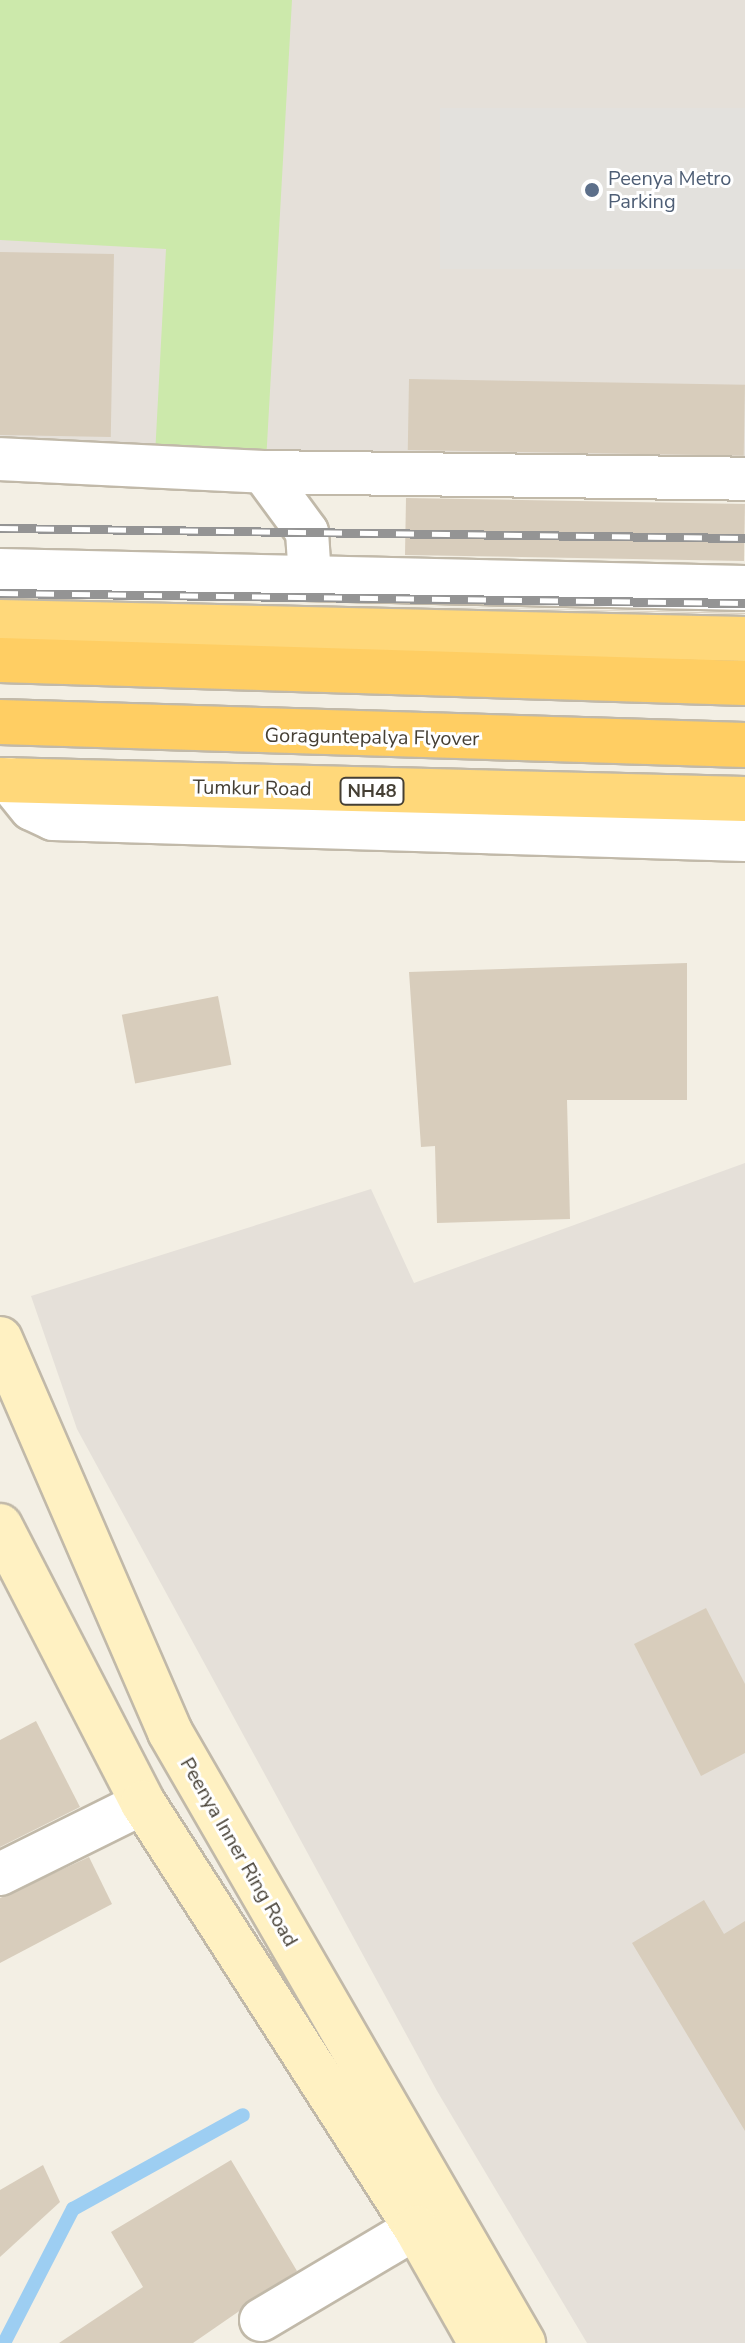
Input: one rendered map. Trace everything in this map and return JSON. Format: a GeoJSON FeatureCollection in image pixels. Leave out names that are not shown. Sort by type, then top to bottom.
{"type":"FeatureCollection","features":[{"type":"Feature","properties":{"kind":"highway"},"geometry":{"type":"LineString","coordinates":[[0,622],[745,639]]}},
{"type":"Feature","properties":{"kind":"highway"},"geometry":{"type":"LineString","coordinates":[[0,660],[745,683]]}},
{"type":"Feature","properties":{"kind":"highway","name":"Goraguntepalya Flyover"},"geometry":{"type":"LineString","coordinates":[[0,722],[745,745]]}},
{"type":"Feature","properties":{"kind":"highway","name":"Tumkur Road"},"geometry":{"type":"LineString","coordinates":[[5,780],[745,799]]}},
{"type":"Feature","properties":{"kind":"main road","name":"Peenya Inner Ring Road"},"geometry":{"type":"LineString","coordinates":[[0,1339],[170,1732],[523,2343]]}},
{"type":"Feature","properties":{"kind":"main road"},"geometry":{"type":"LineString","coordinates":[[0,1526],[11,1576],[143,1803],[416,2228],[481,2343]]}},
{"type":"Feature","properties":{"kind":"street"},"geometry":{"type":"LineString","coordinates":[[0,459],[263,472],[745,479]]}},
{"type":"Feature","properties":{"kind":"street"},"geometry":{"type":"LineString","coordinates":[[263,472],[307,532],[310,579]]}},
{"type":"Feature","properties":{"kind":"street"},"geometry":{"type":"LineString","coordinates":[[0,571],[745,588]]}},
{"type":"Feature","properties":{"kind":"street"},"geometry":{"type":"LineString","coordinates":[[5,780],[32,808],[53,818],[745,839]]}},
{"type":"Feature","properties":{"kind":"street"},"geometry":{"type":"LineString","coordinates":[[0,1874],[143,1803]]}},
{"type":"Feature","properties":{"kind":"street"},"geometry":{"type":"LineString","coordinates":[[261,2320],[416,2228]]}},
{"type":"Feature","properties":{"kind":"shaded area"},"geometry":{"type":"Polygon","coordinates":[[[0,0],[745,0],[745,460],[0,460],[0,0]]]}},
{"type":"Feature","properties":{"kind":"shaded area","name":"Peenya Metro Parking"},"geometry":{"type":"Polygon","coordinates":[[[440,108],[745,108],[745,269],[440,269],[440,108]]]}},
{"type":"Feature","properties":{"kind":"shaded area"},"geometry":{"type":"Polygon","coordinates":[[[745,1163],[745,2343],[587,2343],[437,2091],[77,1429],[31,1296],[371,1189],[414,1283],[745,1163]]]}},
{"type":"Feature","properties":{"kind":"green space"},"geometry":{"type":"Polygon","coordinates":[[[0,0],[292,0],[265,480],[154,474],[166,249],[0,240],[0,0]]]}},
{"type":"Feature","properties":{"kind":"building"},"geometry":{"type":"Polygon","coordinates":[[[0,252],[114,254],[111,437],[0,435],[0,252]]]}},
{"type":"Feature","properties":{"kind":"building"},"geometry":{"type":"Polygon","coordinates":[[[409,379],[745,385],[744,456],[408,450],[409,379]]]}},
{"type":"Feature","properties":{"kind":"building"},"geometry":{"type":"Polygon","coordinates":[[[406,498],[745,504],[744,561],[405,555],[406,498]]]}},
{"type":"Feature","properties":{"kind":"building"},"geometry":{"type":"Polygon","coordinates":[[[403,606],[745,613],[745,614],[403,606]]]}},
{"type":"Feature","properties":{"kind":"building"},"geometry":{"type":"Polygon","coordinates":[[[687,963],[687,1100],[567,1100],[570,1219],[437,1223],[435,1146],[421,1147],[409,972],[687,963]]]}},
{"type":"Feature","properties":{"kind":"building"},"geometry":{"type":"Polygon","coordinates":[[[218,996],[231,1065],[135,1083],[122,1015],[218,996]]]}},
{"type":"Feature","properties":{"kind":"building"},"geometry":{"type":"Polygon","coordinates":[[[706,1608],[745,1684],[745,1753],[701,1776],[634,1644],[706,1608]]]}},
{"type":"Feature","properties":{"kind":"building"},"geometry":{"type":"Polygon","coordinates":[[[36,1721],[80,1807],[0,1847],[0,1740],[36,1721]]]}},
{"type":"Feature","properties":{"kind":"building"},"geometry":{"type":"Polygon","coordinates":[[[89,1857],[112,1904],[0,1963],[0,1898],[89,1857]]]}},
{"type":"Feature","properties":{"kind":"building"},"geometry":{"type":"Polygon","coordinates":[[[704,1900],[724,1934],[745,1921],[745,2131],[632,1943],[704,1900]]]}},
{"type":"Feature","properties":{"kind":"building"},"geometry":{"type":"Polygon","coordinates":[[[231,2160],[297,2271],[193,2343],[59,2343],[143,2287],[111,2232],[231,2160]]]}},
{"type":"Feature","properties":{"kind":"building"},"geometry":{"type":"Polygon","coordinates":[[[43,2165],[60,2202],[0,2257],[0,2190],[43,2165]]]}},
{"type":"Feature","properties":{"kind":"waterway"},"geometry":{"type":"LineString","coordinates":[[4,2343],[73,2209],[243,2115]]}},
{"type":"Feature","properties":{"kind":"railway"},"geometry":{"type":"LineString","coordinates":[[0,528],[745,538]]}},
{"type":"Feature","properties":{"kind":"railway"},"geometry":{"type":"LineString","coordinates":[[0,593],[745,603]]}},
{"type":"Feature","properties":{"kind":"place","name":"Peenya Metro Parking"},"geometry":{"type":"Point","coordinates":[592,190]}}]}
